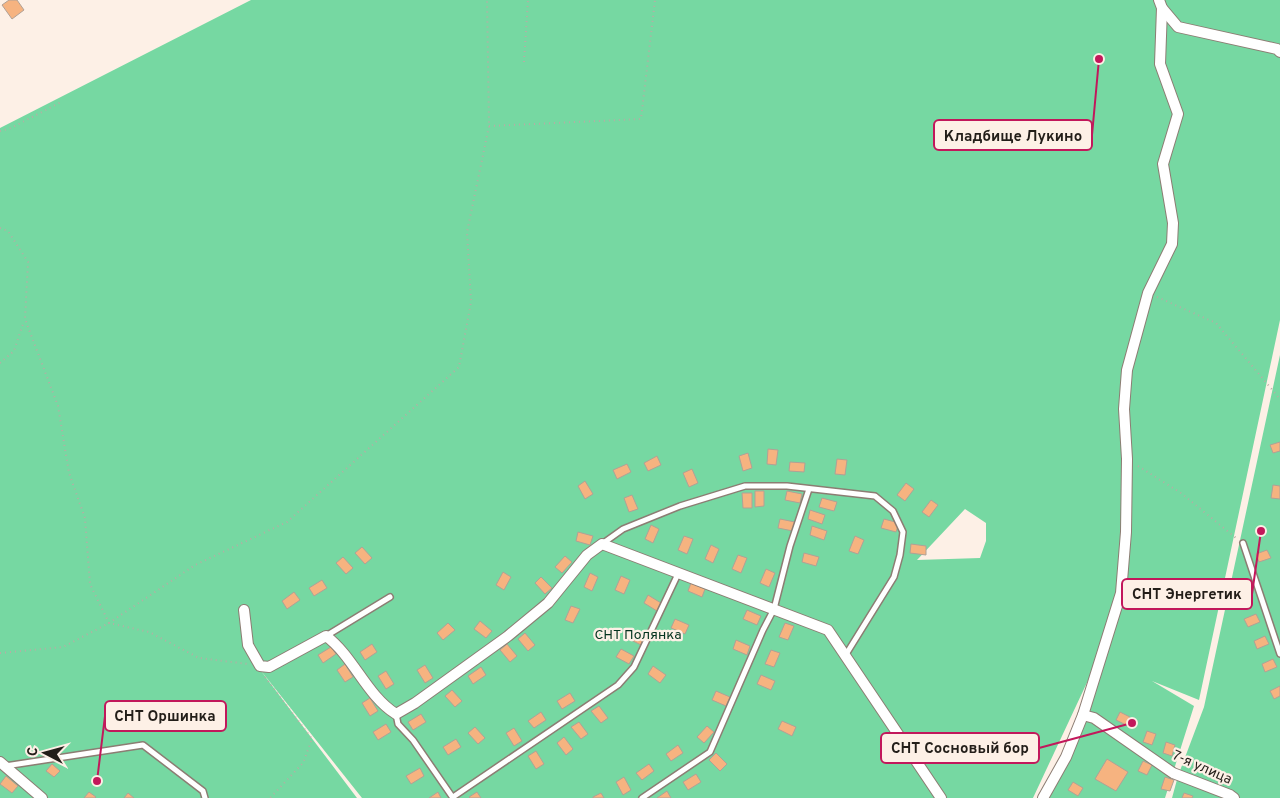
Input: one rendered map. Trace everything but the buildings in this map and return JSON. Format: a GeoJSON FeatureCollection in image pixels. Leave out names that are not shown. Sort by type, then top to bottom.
{"type":"FeatureCollection","features":[{"type":"Feature","properties":{"kind":"street"},"geometry":{"type":"LineString","coordinates":[[1160,4],[1178,27],[1277,49],[1280,52]]}},
{"type":"Feature","properties":{"kind":"street"},"geometry":{"type":"LineString","coordinates":[[1043,798],[1066,757],[1083,715],[1121,593],[1126,532],[1127,459],[1124,409],[1127,370],[1148,293],[1172,244],[1173,223],[1163,164],[1178,114],[1160,64],[1160,4]]}},
{"type":"Feature","properties":{"kind":"street"},"geometry":{"type":"LineString","coordinates":[[244,610],[248,646],[260,666],[269,667],[326,636],[338,645],[368,686],[396,714],[416,704],[535,614],[548,603],[587,555],[602,544],[828,630],[941,798]]}},
{"type":"Feature","properties":{"kind":"street","name":"7-я улица"},"geometry":{"type":"LineString","coordinates":[[1083,715],[1094,718],[1173,773],[1231,797]]}},
{"type":"Feature","properties":{"kind":"street"},"geometry":{"type":"LineString","coordinates":[[1,767],[42,798]]}},
{"type":"Feature","properties":{"kind":"lane"},"geometry":{"type":"LineString","coordinates":[[602,544],[622,529],[680,506],[745,486],[787,486],[875,496],[893,511],[904,532],[894,576],[845,656]]}},
{"type":"Feature","properties":{"kind":"lane"},"geometry":{"type":"LineString","coordinates":[[642,798],[710,752],[774,608],[790,546],[809,489]]}},
{"type":"Feature","properties":{"kind":"lane"},"geometry":{"type":"LineString","coordinates":[[1243,543],[1280,654]]}},
{"type":"Feature","properties":{"kind":"lane"},"geometry":{"type":"LineString","coordinates":[[396,714],[398,724],[413,740],[453,798],[618,685],[634,667],[678,574]]}},
{"type":"Feature","properties":{"kind":"lane"},"geometry":{"type":"LineString","coordinates":[[326,636],[390,597]]}},
{"type":"Feature","properties":{"kind":"lane"},"geometry":{"type":"LineString","coordinates":[[1,767],[144,745],[203,791],[205,798]]}},
{"type":"Feature","properties":{"kind":"path"},"geometry":{"type":"LineString","coordinates":[[0,653],[63,647],[109,623],[195,565],[287,522],[460,367],[471,302],[468,232],[489,126],[487,0]]}},
{"type":"Feature","properties":{"kind":"path"},"geometry":{"type":"LineString","coordinates":[[524,62],[528,0]]}},
{"type":"Feature","properties":{"kind":"path"},"geometry":{"type":"LineString","coordinates":[[489,126],[642,119],[655,0]]}},
{"type":"Feature","properties":{"kind":"path"},"geometry":{"type":"LineString","coordinates":[[0,130],[11,128],[63,101]]}},
{"type":"Feature","properties":{"kind":"path"},"geometry":{"type":"LineString","coordinates":[[0,228],[8,231],[28,262],[25,319],[14,351],[0,363]]}},
{"type":"Feature","properties":{"kind":"path"},"geometry":{"type":"LineString","coordinates":[[1148,293],[1216,324],[1280,399]]}},
{"type":"Feature","properties":{"kind":"path"},"geometry":{"type":"LineString","coordinates":[[25,319],[58,406],[69,473],[85,518],[90,584],[109,623]]}},
{"type":"Feature","properties":{"kind":"path"},"geometry":{"type":"LineString","coordinates":[[1127,459],[1181,494],[1243,543]]}},
{"type":"Feature","properties":{"kind":"path"},"geometry":{"type":"LineString","coordinates":[[109,623],[149,632],[199,658],[260,666],[259,670],[312,739],[303,763],[270,798]]}},
{"type":"Feature","properties":{"kind":"green space","name":"СНТ Полянка"},"geometry":{"type":"Polygon","coordinates":[[[251,0],[1280,0],[1280,320],[1199,700],[1152,681],[1194,706],[1165,798],[1044,798],[1069,740],[1098,659],[1033,798],[362,798],[258,667],[357,798],[0,798],[0,128],[251,0]],[[965,509],[917,560],[980,558],[986,541],[986,523],[965,509]]]}},
{"type":"Feature","properties":{"kind":"green space"},"geometry":{"type":"Polygon","coordinates":[[[1280,355],[1280,798],[1172,798],[1178,776],[1204,707],[1280,355]]]}},
{"type":"Feature","properties":{"kind":"place","name":"Кладбище Лукино"},"geometry":{"type":"Point","coordinates":[1099,59]}},
{"type":"Feature","properties":{"kind":"place","name":"СНТ Энергетик"},"geometry":{"type":"Point","coordinates":[1261,531]}},
{"type":"Feature","properties":{"kind":"place","name":"СНТ Сосновый бор"},"geometry":{"type":"Point","coordinates":[1132,723]}},
{"type":"Feature","properties":{"kind":"place","name":"СНТ Оршинка"},"geometry":{"type":"Point","coordinates":[97,781]}}]}
